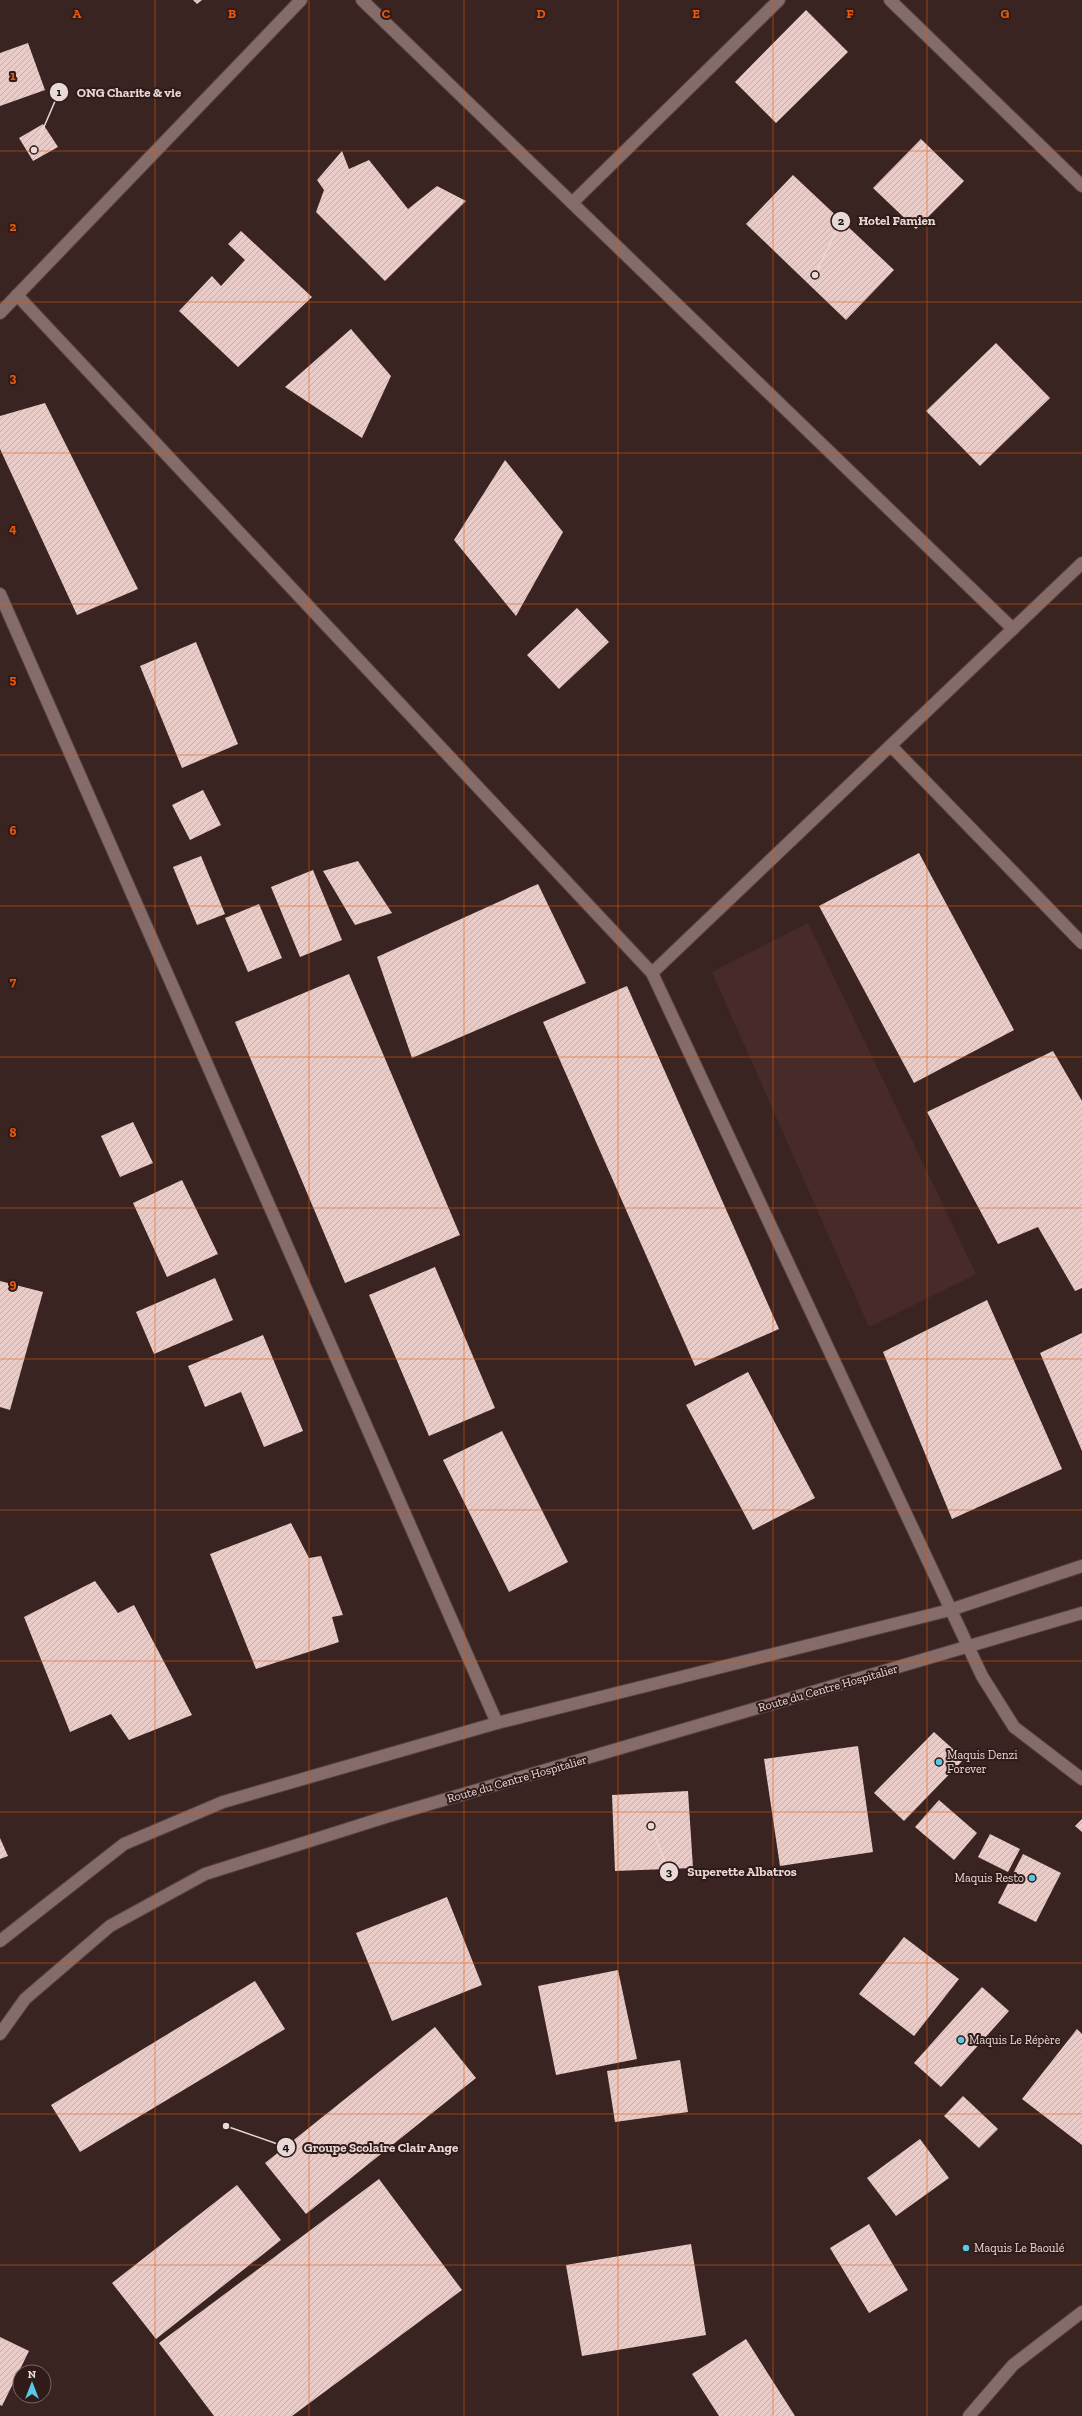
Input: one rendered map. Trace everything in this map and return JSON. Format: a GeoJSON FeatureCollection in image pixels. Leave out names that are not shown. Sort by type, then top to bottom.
{"type":"FeatureCollection","features":[{"type":"Feature","properties":{"kind":"street"},"geometry":{"type":"LineString","coordinates":[[0,313],[301,0]]}},
{"type":"Feature","properties":{"kind":"street"},"geometry":{"type":"LineString","coordinates":[[362,0],[1013,629]]}},
{"type":"Feature","properties":{"kind":"street"},"geometry":{"type":"LineString","coordinates":[[572,203],[780,0]]}},
{"type":"Feature","properties":{"kind":"street"},"geometry":{"type":"LineString","coordinates":[[890,0],[1082,186]]}},
{"type":"Feature","properties":{"kind":"street"},"geometry":{"type":"LineString","coordinates":[[17,295],[652,973],[982,1676],[1014,1727],[1082,1779]]}},
{"type":"Feature","properties":{"kind":"street"},"geometry":{"type":"LineString","coordinates":[[652,973],[1082,563]]}},
{"type":"Feature","properties":{"kind":"street"},"geometry":{"type":"LineString","coordinates":[[0,594],[497,1723]]}},
{"type":"Feature","properties":{"kind":"street"},"geometry":{"type":"LineString","coordinates":[[891,746],[1082,943]]}},
{"type":"Feature","properties":{"kind":"street"},"geometry":{"type":"LineString","coordinates":[[0,1940],[124,1844],[223,1802],[497,1723],[950,1610],[1082,1566]]}},
{"type":"Feature","properties":{"kind":"street","name":"Route du Centre Hospitalier"},"geometry":{"type":"LineString","coordinates":[[0,2034],[26,1999],[110,1926],[205,1874],[392,1815],[1082,1614]]}},
{"type":"Feature","properties":{"kind":"street"},"geometry":{"type":"LineString","coordinates":[[969,2416],[1013,2365],[1082,2312]]}},
{"type":"Feature","properties":{"kind":"shaded area"},"geometry":{"type":"Polygon","coordinates":[[[808,923],[976,1274],[869,1327],[712,972],[808,923]]]}},
{"type":"Feature","properties":{"kind":"building"},"geometry":{"type":"Polygon","coordinates":[[[193,0],[202,0],[197,4],[193,0]]]}},
{"type":"Feature","properties":{"kind":"building"},"geometry":{"type":"Polygon","coordinates":[[[806,10],[848,52],[776,123],[735,82],[806,10]]]}},
{"type":"Feature","properties":{"kind":"building"},"geometry":{"type":"Polygon","coordinates":[[[28,43],[45,90],[0,106],[0,53],[28,43]]]}},
{"type":"Feature","properties":{"kind":"building"},"geometry":{"type":"Polygon","coordinates":[[[43,124],[58,147],[33,161],[19,138],[43,124]]]}},
{"type":"Feature","properties":{"kind":"building"},"geometry":{"type":"Polygon","coordinates":[[[921,139],[964,181],[916,229],[873,188],[921,139]]]}},
{"type":"Feature","properties":{"kind":"building"},"geometry":{"type":"Polygon","coordinates":[[[342,151],[349,169],[369,160],[408,209],[437,186],[466,201],[385,281],[316,212],[324,190],[317,180],[342,151]]]}},
{"type":"Feature","properties":{"kind":"building"},"geometry":{"type":"Polygon","coordinates":[[[793,175],[894,270],[846,320],[746,224],[793,175]]]}},
{"type":"Feature","properties":{"kind":"building"},"geometry":{"type":"Polygon","coordinates":[[[241,231],[312,297],[238,367],[179,311],[212,276],[221,286],[245,260],[228,244],[241,231]]]}},
{"type":"Feature","properties":{"kind":"building"},"geometry":{"type":"Polygon","coordinates":[[[351,329],[391,376],[362,438],[285,387],[351,329]]]}},
{"type":"Feature","properties":{"kind":"building"},"geometry":{"type":"Polygon","coordinates":[[[996,343],[1050,398],[980,466],[926,411],[996,343]]]}},
{"type":"Feature","properties":{"kind":"building"},"geometry":{"type":"Polygon","coordinates":[[[45,403],[138,589],[77,615],[0,449],[0,416],[45,403]]]}},
{"type":"Feature","properties":{"kind":"building"},"geometry":{"type":"Polygon","coordinates":[[[505,460],[563,532],[516,616],[454,540],[505,460]]]}},
{"type":"Feature","properties":{"kind":"building"},"geometry":{"type":"Polygon","coordinates":[[[577,608],[609,642],[559,689],[527,655],[577,608]]]}},
{"type":"Feature","properties":{"kind":"building"},"geometry":{"type":"Polygon","coordinates":[[[196,642],[238,744],[182,768],[140,666],[196,642]]]}},
{"type":"Feature","properties":{"kind":"building"},"geometry":{"type":"Polygon","coordinates":[[[203,790],[221,825],[190,840],[172,805],[203,790]]]}},
{"type":"Feature","properties":{"kind":"building"},"geometry":{"type":"Polygon","coordinates":[[[919,853],[1014,1030],[914,1083],[819,906],[919,853]]]}},
{"type":"Feature","properties":{"kind":"building"},"geometry":{"type":"Polygon","coordinates":[[[201,856],[225,914],[197,925],[173,867],[201,856]]]}},
{"type":"Feature","properties":{"kind":"building"},"geometry":{"type":"Polygon","coordinates":[[[358,861],[392,913],[355,925],[323,871],[358,861]]]}},
{"type":"Feature","properties":{"kind":"building"},"geometry":{"type":"Polygon","coordinates":[[[313,870],[342,940],[300,957],[271,887],[313,870]]]}},
{"type":"Feature","properties":{"kind":"building"},"geometry":{"type":"Polygon","coordinates":[[[538,884],[586,983],[412,1058],[377,957],[538,884]]]}},
{"type":"Feature","properties":{"kind":"building"},"geometry":{"type":"Polygon","coordinates":[[[259,904],[282,958],[248,972],[225,918],[259,904]]]}},
{"type":"Feature","properties":{"kind":"building"},"geometry":{"type":"Polygon","coordinates":[[[349,974],[460,1235],[345,1283],[235,1022],[349,974]]]}},
{"type":"Feature","properties":{"kind":"building"},"geometry":{"type":"Polygon","coordinates":[[[627,986],[779,1329],[695,1366],[543,1022],[627,986]]]}},
{"type":"Feature","properties":{"kind":"building"},"geometry":{"type":"Polygon","coordinates":[[[1053,1051],[1082,1101],[1082,1288],[1075,1291],[1038,1227],[998,1244],[927,1112],[1053,1051]]]}},
{"type":"Feature","properties":{"kind":"building"},"geometry":{"type":"Polygon","coordinates":[[[133,1122],[153,1163],[120,1177],[101,1136],[133,1122]]]}},
{"type":"Feature","properties":{"kind":"building"},"geometry":{"type":"Polygon","coordinates":[[[182,1180],[218,1254],[167,1277],[133,1203],[182,1180]]]}},
{"type":"Feature","properties":{"kind":"building"},"geometry":{"type":"Polygon","coordinates":[[[435,1267],[495,1408],[429,1436],[369,1295],[435,1267]]]}},
{"type":"Feature","properties":{"kind":"building"},"geometry":{"type":"Polygon","coordinates":[[[215,1278],[233,1320],[154,1354],[136,1312],[215,1278]]]}},
{"type":"Feature","properties":{"kind":"building"},"geometry":{"type":"Polygon","coordinates":[[[0,1281],[43,1292],[10,1410],[0,1407],[0,1281]]]}},
{"type":"Feature","properties":{"kind":"building"},"geometry":{"type":"Polygon","coordinates":[[[987,1300],[1062,1469],[952,1519],[883,1352],[987,1300]]]}},
{"type":"Feature","properties":{"kind":"building"},"geometry":{"type":"Polygon","coordinates":[[[1082,1333],[1082,1451],[1040,1353],[1082,1333]]]}},
{"type":"Feature","properties":{"kind":"building"},"geometry":{"type":"Polygon","coordinates":[[[263,1335],[303,1431],[264,1447],[241,1392],[205,1407],[188,1366],[263,1335]]]}},
{"type":"Feature","properties":{"kind":"building"},"geometry":{"type":"Polygon","coordinates":[[[748,1372],[815,1498],[753,1530],[686,1405],[748,1372]]]}},
{"type":"Feature","properties":{"kind":"building"},"geometry":{"type":"Polygon","coordinates":[[[502,1431],[568,1562],[509,1592],[443,1460],[502,1431]]]}},
{"type":"Feature","properties":{"kind":"building"},"geometry":{"type":"Polygon","coordinates":[[[291,1523],[309,1558],[321,1556],[343,1615],[332,1617],[339,1642],[256,1669],[210,1554],[291,1523]]]}},
{"type":"Feature","properties":{"kind":"building"},"geometry":{"type":"Polygon","coordinates":[[[95,1581],[118,1613],[134,1605],[192,1715],[129,1740],[111,1714],[70,1732],[24,1617],[95,1581]]]}},
{"type":"Feature","properties":{"kind":"building"},"geometry":{"type":"Polygon","coordinates":[[[934,1732],[964,1759],[904,1821],[874,1793],[934,1732]]]}},
{"type":"Feature","properties":{"kind":"building"},"geometry":{"type":"Polygon","coordinates":[[[858,1746],[873,1852],[780,1866],[764,1759],[858,1746]]]}},
{"type":"Feature","properties":{"kind":"building"},"geometry":{"type":"Polygon","coordinates":[[[688,1791],[693,1868],[615,1871],[612,1795],[688,1791]]]}},
{"type":"Feature","properties":{"kind":"building"},"geometry":{"type":"Polygon","coordinates":[[[939,1800],[977,1833],[954,1860],[915,1827],[939,1800]]]}},
{"type":"Feature","properties":{"kind":"building"},"geometry":{"type":"Polygon","coordinates":[[[1082,1819],[1082,1832],[1075,1826],[1082,1819]]]}},
{"type":"Feature","properties":{"kind":"building"},"geometry":{"type":"Polygon","coordinates":[[[990,1834],[1020,1849],[1008,1872],[978,1857],[990,1834]]]}},
{"type":"Feature","properties":{"kind":"building"},"geometry":{"type":"Polygon","coordinates":[[[0,1838],[8,1856],[0,1859],[0,1838]]]}},
{"type":"Feature","properties":{"kind":"building"},"geometry":{"type":"Polygon","coordinates":[[[1023,1854],[1061,1873],[1036,1922],[998,1903],[1023,1854]]]}},
{"type":"Feature","properties":{"kind":"building"},"geometry":{"type":"Polygon","coordinates":[[[447,1897],[482,1985],[392,2021],[356,1933],[447,1897]]]}},
{"type":"Feature","properties":{"kind":"building"},"geometry":{"type":"Polygon","coordinates":[[[904,1937],[959,1979],[914,2036],[859,1994],[904,1937]]]}},
{"type":"Feature","properties":{"kind":"building"},"geometry":{"type":"Polygon","coordinates":[[[618,1970],[637,2059],[556,2075],[538,1986],[618,1970]]]}},
{"type":"Feature","properties":{"kind":"building"},"geometry":{"type":"Polygon","coordinates":[[[255,1981],[285,2029],[80,2152],[51,2105],[255,1981]]]}},
{"type":"Feature","properties":{"kind":"building"},"geometry":{"type":"Polygon","coordinates":[[[982,1987],[1009,2011],[941,2087],[914,2063],[982,1987]]]}},
{"type":"Feature","properties":{"kind":"building"},"geometry":{"type":"Polygon","coordinates":[[[435,2027],[476,2078],[306,2214],[265,2163],[435,2027]]]}},
{"type":"Feature","properties":{"kind":"building"},"geometry":{"type":"Polygon","coordinates":[[[1077,2029],[1082,2034],[1082,2145],[1022,2099],[1077,2029]]]}},
{"type":"Feature","properties":{"kind":"building"},"geometry":{"type":"Polygon","coordinates":[[[680,2060],[688,2112],[615,2122],[607,2071],[680,2060]]]}},
{"type":"Feature","properties":{"kind":"building"},"geometry":{"type":"Polygon","coordinates":[[[963,2096],[998,2129],[979,2148],[944,2116],[963,2096]]]}},
{"type":"Feature","properties":{"kind":"building"},"geometry":{"type":"Polygon","coordinates":[[[920,2139],[949,2178],[896,2216],[867,2178],[920,2139]]]}},
{"type":"Feature","properties":{"kind":"building"},"geometry":{"type":"Polygon","coordinates":[[[379,2179],[462,2290],[292,2416],[214,2416],[159,2343],[379,2179]]]}},
{"type":"Feature","properties":{"kind":"building"},"geometry":{"type":"Polygon","coordinates":[[[237,2185],[281,2240],[156,2339],[112,2283],[237,2185]]]}},
{"type":"Feature","properties":{"kind":"building"},"geometry":{"type":"Polygon","coordinates":[[[869,2224],[908,2290],[869,2313],[830,2248],[869,2224]]]}},
{"type":"Feature","properties":{"kind":"building"},"geometry":{"type":"Polygon","coordinates":[[[691,2244],[706,2335],[582,2356],[566,2265],[691,2244]]]}},
{"type":"Feature","properties":{"kind":"building"},"geometry":{"type":"Polygon","coordinates":[[[0,2337],[29,2351],[23,2364],[12,2364],[12,2386],[2,2406],[0,2405],[0,2337]]]}},
{"type":"Feature","properties":{"kind":"building"},"geometry":{"type":"Polygon","coordinates":[[[746,2339],[795,2416],[719,2416],[692,2374],[746,2339]]]}},
{"type":"Feature","properties":{"kind":"place","name":"ONG Charite & vie"},"geometry":{"type":"Point","coordinates":[34,150]}},
{"type":"Feature","properties":{"kind":"place","name":"Hotel Famien"},"geometry":{"type":"Point","coordinates":[815,275]}},
{"type":"Feature","properties":{"kind":"place","name":"Maquis Denzi Forever"},"geometry":{"type":"Point","coordinates":[939,1762]}},
{"type":"Feature","properties":{"kind":"place","name":"Superette Albatros"},"geometry":{"type":"Point","coordinates":[651,1826]}},
{"type":"Feature","properties":{"kind":"place","name":"Maquis Resto"},"geometry":{"type":"Point","coordinates":[1032,1878]}},
{"type":"Feature","properties":{"kind":"place","name":"Maquis Le Répère"},"geometry":{"type":"Point","coordinates":[961,2040]}},
{"type":"Feature","properties":{"kind":"place","name":"Groupe Scolaire Clair Ange"},"geometry":{"type":"Point","coordinates":[226,2126]}},
{"type":"Feature","properties":{"kind":"place","name":"Maquis Le Baoulé"},"geometry":{"type":"Point","coordinates":[966,2248]}}]}
